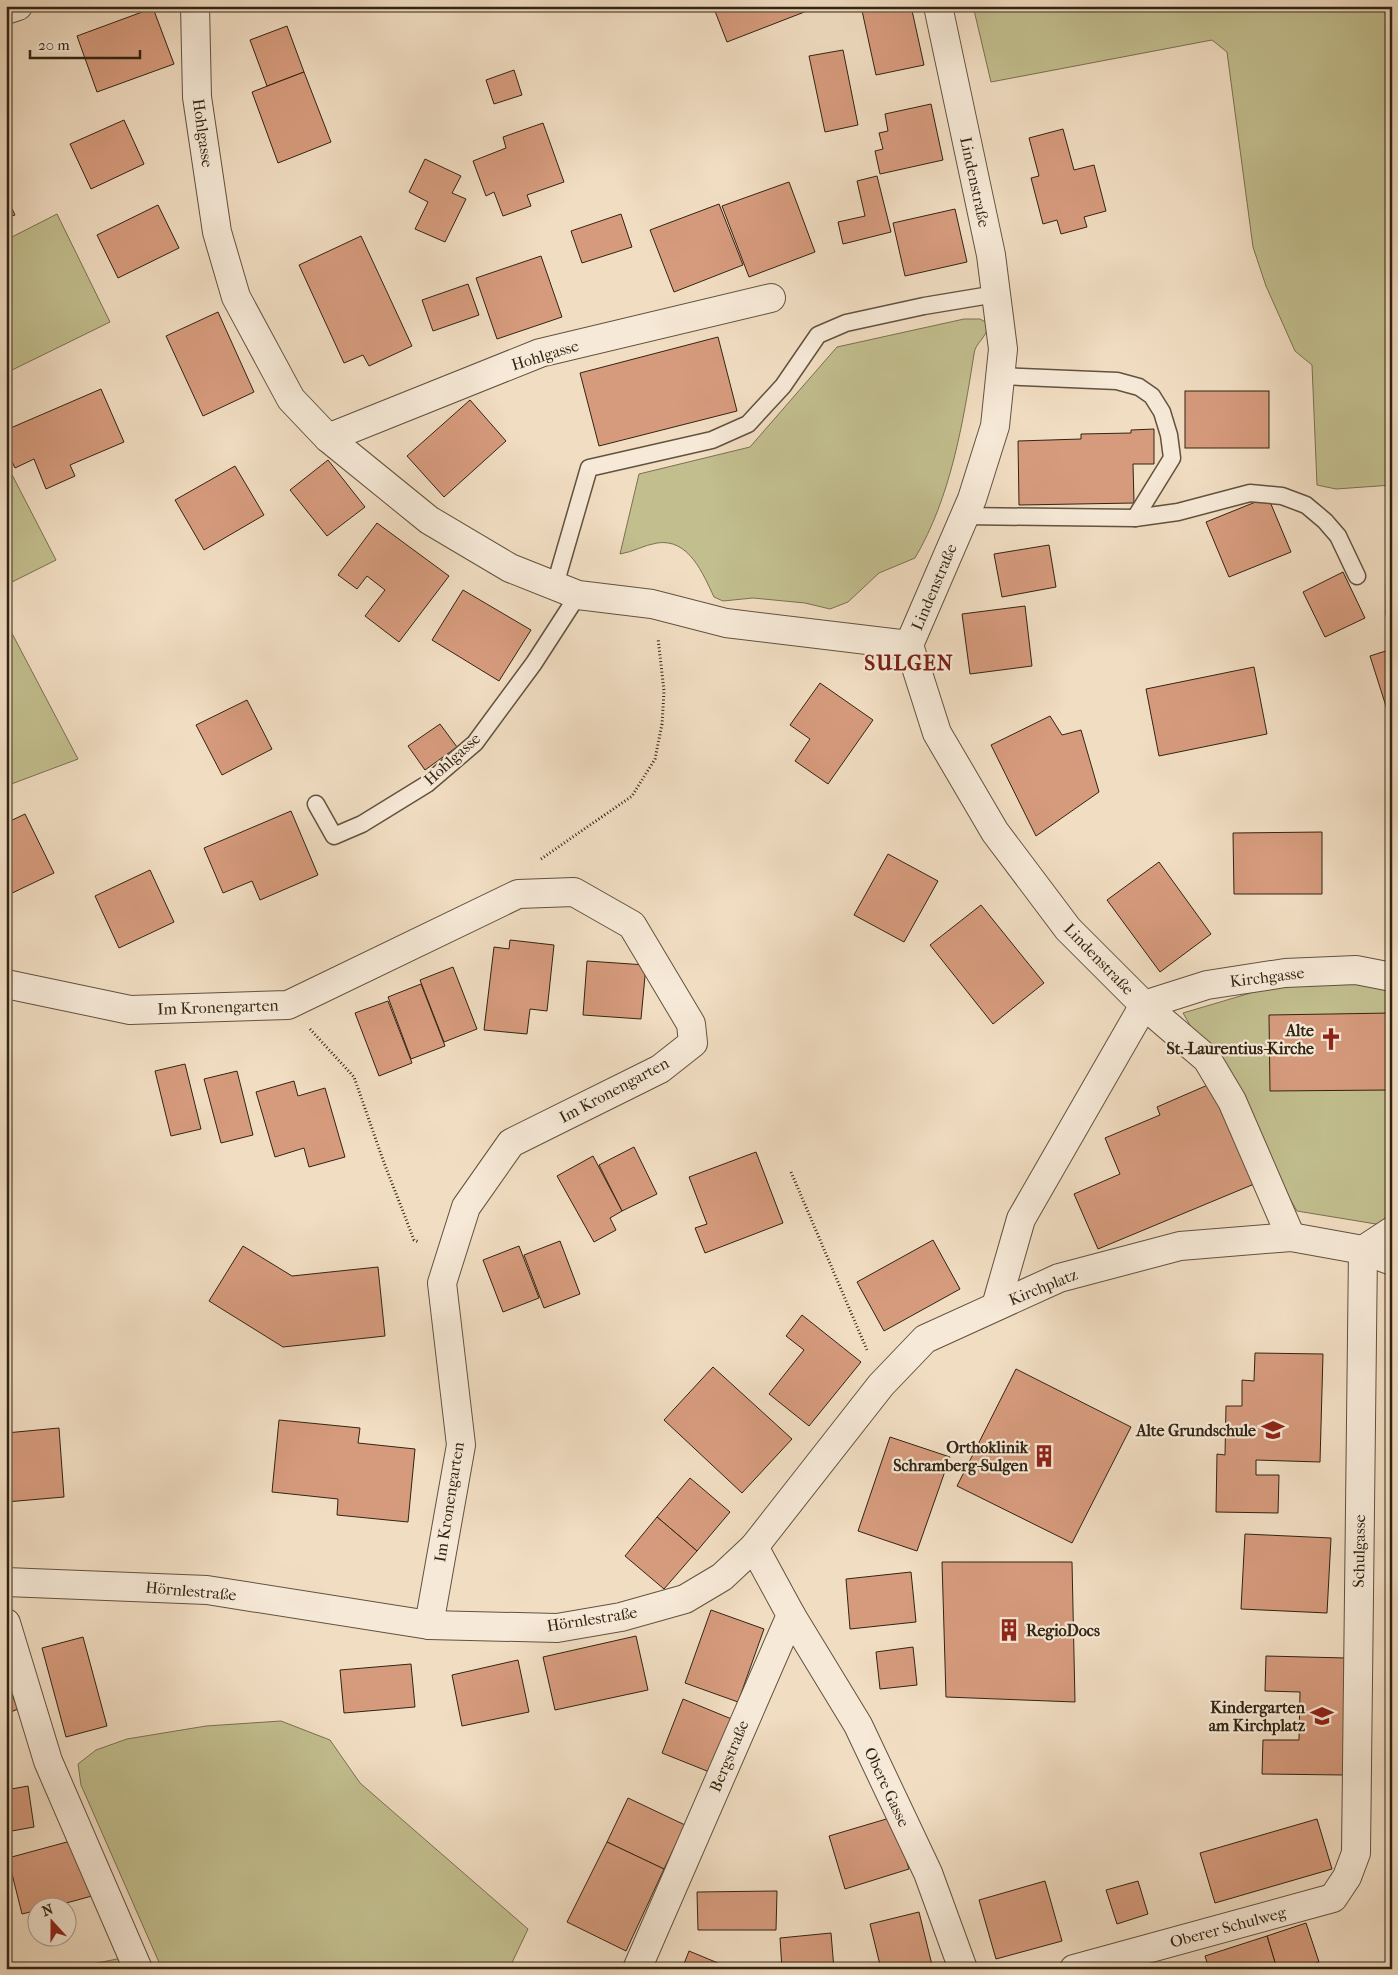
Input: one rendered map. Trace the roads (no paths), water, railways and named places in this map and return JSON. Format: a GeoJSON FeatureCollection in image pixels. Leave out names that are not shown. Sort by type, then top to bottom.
{"type":"FeatureCollection","features":[{"type":"Feature","properties":{"kind":"street"},"geometry":{"type":"LineString","coordinates":[[6,10],[18,6]]}},
{"type":"Feature","properties":{"kind":"street","name":"Hohlgasse"},"geometry":{"type":"LineString","coordinates":[[195,6],[197,98],[217,232],[236,297],[291,399],[328,438],[429,520],[510,568],[566,590],[652,604],[726,623],[909,645]]}},
{"type":"Feature","properties":{"kind":"street","name":"Lindenstraße"},"geometry":{"type":"LineString","coordinates":[[938,6],[991,255],[1004,350],[995,426],[964,516],[909,645],[937,733],[996,832],[1068,929],[1144,1005],[1207,1059],[1232,1101],[1291,1237]]}},
{"type":"Feature","properties":{"kind":"street","name":"Hohlgasse"},"geometry":{"type":"LineString","coordinates":[[328,438],[540,353],[771,298]]}},
{"type":"Feature","properties":{"kind":"street","name":"Im Kronengarten"},"geometry":{"type":"LineString","coordinates":[[6,984],[130,1010],[288,1005],[518,894],[574,892],[632,924],[691,1024],[693,1043],[660,1069],[511,1143],[466,1207],[442,1282],[461,1445],[429,1625]]}},
{"type":"Feature","properties":{"kind":"street","name":"Kirchgasse"},"geometry":{"type":"LineString","coordinates":[[1144,1005],[1207,985],[1285,973],[1356,970],[1392,977]]}},
{"type":"Feature","properties":{"kind":"street","name":"Kirchplatz"},"geometry":{"type":"LineString","coordinates":[[996,1306],[1021,1220],[1144,1005]]}},
{"type":"Feature","properties":{"kind":"street"},"geometry":{"type":"LineString","coordinates":[[1363,1250],[1392,1231]]}},
{"type":"Feature","properties":{"kind":"street","name":"Kirchplatz"},"geometry":{"type":"LineString","coordinates":[[996,1306],[1059,1278],[1180,1246],[1291,1237],[1363,1250],[1392,1261]]}},
{"type":"Feature","properties":{"kind":"street","name":"Schulgasse"},"geometry":{"type":"LineString","coordinates":[[1356,1852],[1363,1250]]}},
{"type":"Feature","properties":{"kind":"street","name":"Hörnlestraße"},"geometry":{"type":"LineString","coordinates":[[6,1582],[207,1590],[429,1625],[557,1628],[621,1617],[685,1599],[722,1578],[754,1547],[882,1384],[925,1339],[996,1306]]}},
{"type":"Feature","properties":{"kind":"street"},"geometry":{"type":"LineString","coordinates":[[754,1547],[790,1615]]}},
{"type":"Feature","properties":{"kind":"street","name":"Bergstraße"},"geometry":{"type":"LineString","coordinates":[[637,1969],[790,1615]]}},
{"type":"Feature","properties":{"kind":"street","name":"Obere Gasse"},"geometry":{"type":"LineString","coordinates":[[790,1615],[858,1725],[928,1873],[963,1969]]}},
{"type":"Feature","properties":{"kind":"street"},"geometry":{"type":"LineString","coordinates":[[6,1623],[48,1761],[138,1969]]}},
{"type":"Feature","properties":{"kind":"street","name":"Oberer Schulweg"},"geometry":{"type":"LineString","coordinates":[[1074,1969],[1333,1898],[1347,1877],[1356,1852]]}},
{"type":"Feature","properties":{"kind":"lane"},"geometry":{"type":"LineString","coordinates":[[566,590],[589,468],[712,440],[748,424],[783,386],[818,335],[846,323],[924,306],[996,294]]}},
{"type":"Feature","properties":{"kind":"lane"},"geometry":{"type":"LineString","coordinates":[[1001,376],[1117,381],[1139,386],[1152,396],[1162,412],[1169,435],[1172,458],[1135,518]]}},
{"type":"Feature","properties":{"kind":"lane"},"geometry":{"type":"LineString","coordinates":[[964,516],[1135,518],[1178,512],[1250,493],[1282,496],[1306,505],[1325,522],[1338,536],[1357,576]]}},
{"type":"Feature","properties":{"kind":"lane","name":"Hohlgasse"},"geometry":{"type":"LineString","coordinates":[[316,804],[334,836],[362,824],[427,784],[474,743],[534,663],[566,590]]}},
{"type":"Feature","properties":{"kind":"place","name":"Alte St.-Laurentius-Kirche"},"geometry":{"type":"Point","coordinates":[1331,1039]}},
{"type":"Feature","properties":{"kind":"place","name":"Alte Grundschule"},"geometry":{"type":"Point","coordinates":[1273,1430]}},
{"type":"Feature","properties":{"kind":"place","name":"Orthoklinik Schramberg-Sulgen"},"geometry":{"type":"Point","coordinates":[1044,1456]}},
{"type":"Feature","properties":{"kind":"place","name":"RegioDocs"},"geometry":{"type":"Point","coordinates":[1009,1630]}},
{"type":"Feature","properties":{"kind":"place","name":"Kindergarten am Kirchplatz"},"geometry":{"type":"Point","coordinates":[1322,1716]}},
{"type":"Feature","properties":{"kind":"district","name":"SULGEN"},"geometry":{"type":"Point","coordinates":[909,663]}}]}
